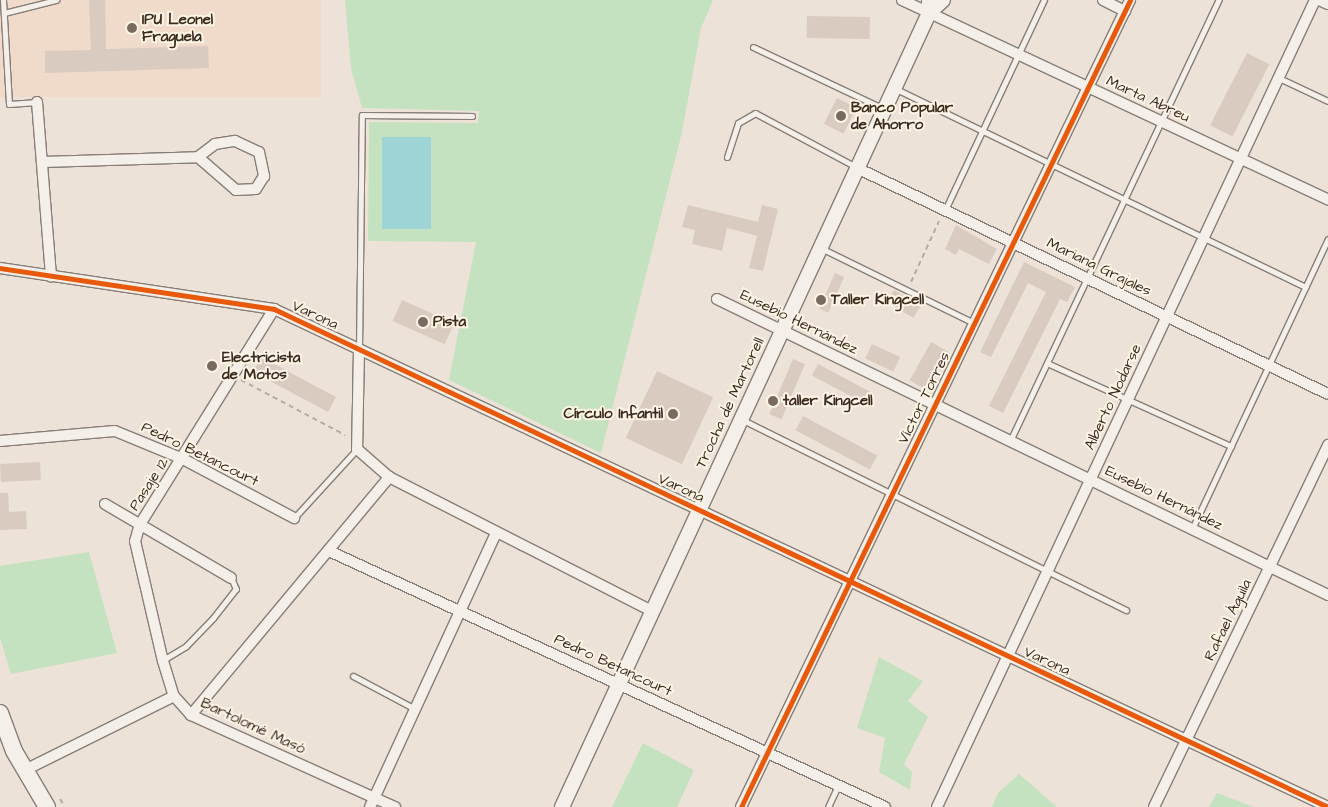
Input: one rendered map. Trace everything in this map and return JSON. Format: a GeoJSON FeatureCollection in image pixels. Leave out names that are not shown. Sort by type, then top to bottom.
{"type":"FeatureCollection","features":[{"type":"Feature","properties":{"kind":"main road"},"geometry":{"type":"LineString","coordinates":[[0,712],[25,770],[47,807]]}},
{"type":"Feature","properties":{"kind":"street","name":"Marta Abreu"},"geometry":{"type":"LineString","coordinates":[[902,0],[929,6],[1018,55],[1328,200]]}},
{"type":"Feature","properties":{"kind":"street","name":"Trocha de Martorell"},"geometry":{"type":"LineString","coordinates":[[562,807],[884,110],[929,6],[943,0]]}},
{"type":"Feature","properties":{"kind":"street"},"geometry":{"type":"LineString","coordinates":[[1103,0],[1125,11]]}},
{"type":"Feature","properties":{"kind":"street","name":"Víctor Torres"},"geometry":{"type":"LineString","coordinates":[[740,807],[1130,0]]}},
{"type":"Feature","properties":{"kind":"street","name":"Alberto Nodarse"},"geometry":{"type":"LineString","coordinates":[[937,807],[1315,0]]}},
{"type":"Feature","properties":{"kind":"street"},"geometry":{"type":"LineString","coordinates":[[1319,0],[1328,4]]}},
{"type":"Feature","properties":{"kind":"street"},"geometry":{"type":"LineString","coordinates":[[37,102],[51,276]]}},
{"type":"Feature","properties":{"kind":"street"},"geometry":{"type":"LineString","coordinates":[[43,162],[198,157],[215,144],[235,141],[252,145],[259,152],[264,176],[256,189],[236,190],[198,157]]}},
{"type":"Feature","properties":{"kind":"street","name":"Mariana Grajales"},"geometry":{"type":"LineString","coordinates":[[857,168],[1328,394]]}},
{"type":"Feature","properties":{"kind":"street","name":"Varona"},"geometry":{"type":"LineString","coordinates":[[0,268],[274,309],[1328,806]]}},
{"type":"Feature","properties":{"kind":"street","name":"Eusebio Hernández"},"geometry":{"type":"LineString","coordinates":[[716,298],[1328,595]]}},
{"type":"Feature","properties":{"kind":"street","name":"Pasaje 12"},"geometry":{"type":"LineString","coordinates":[[174,696],[163,661],[135,541],[140,524],[183,459],[274,309]]}},
{"type":"Feature","properties":{"kind":"street"},"geometry":{"type":"LineString","coordinates":[[359,349],[357,445],[389,477],[652,611]]}},
{"type":"Feature","properties":{"kind":"street","name":"Pedro Betancourt"},"geometry":{"type":"LineString","coordinates":[[0,441],[115,431],[183,459],[294,518]]}},
{"type":"Feature","properties":{"kind":"street","name":"Rafael Águila"},"geometry":{"type":"LineString","coordinates":[[1154,807],[1328,445]]}},
{"type":"Feature","properties":{"kind":"street"},"geometry":{"type":"LineString","coordinates":[[191,715],[389,477]]}},
{"type":"Feature","properties":{"kind":"street"},"geometry":{"type":"LineString","coordinates":[[105,504],[231,578]]}},
{"type":"Feature","properties":{"kind":"street"},"geometry":{"type":"LineString","coordinates":[[372,802],[496,533]]}},
{"type":"Feature","properties":{"kind":"street","name":"Pedro Betancourt"},"geometry":{"type":"LineString","coordinates":[[329,551],[885,807]]}},
{"type":"Feature","properties":{"kind":"street"},"geometry":{"type":"LineString","coordinates":[[25,770],[174,696]]}},
{"type":"Feature","properties":{"kind":"street","name":"Bartolomé Masó"},"geometry":{"type":"LineString","coordinates":[[174,696],[191,715],[372,802],[396,807]]}},
{"type":"Feature","properties":{"kind":"lane"},"geometry":{"type":"LineString","coordinates":[[3,0],[8,104],[37,102]]}},
{"type":"Feature","properties":{"kind":"lane"},"geometry":{"type":"LineString","coordinates":[[4,13],[56,0]]}},
{"type":"Feature","properties":{"kind":"lane"},"geometry":{"type":"LineString","coordinates":[[945,210],[1044,0]]}},
{"type":"Feature","properties":{"kind":"lane"},"geometry":{"type":"LineString","coordinates":[[1010,441],[1218,0]]}},
{"type":"Feature","properties":{"kind":"lane"},"geometry":{"type":"LineString","coordinates":[[753,47],[884,110]]}},
{"type":"Feature","properties":{"kind":"lane"},"geometry":{"type":"LineString","coordinates":[[1279,78],[1328,101]]}},
{"type":"Feature","properties":{"kind":"lane"},"geometry":{"type":"LineString","coordinates":[[894,88],[982,131],[1052,162],[1305,287]]}},
{"type":"Feature","properties":{"kind":"lane"},"geometry":{"type":"LineString","coordinates":[[727,156],[738,123],[755,113],[857,168]]}},
{"type":"Feature","properties":{"kind":"lane"},"geometry":{"type":"LineString","coordinates":[[359,349],[362,115],[472,116]]}},
{"type":"Feature","properties":{"kind":"lane"},"geometry":{"type":"LineString","coordinates":[[1192,529],[1328,239]]}},
{"type":"Feature","properties":{"kind":"lane"},"geometry":{"type":"LineString","coordinates":[[820,248],[974,323]]}},
{"type":"Feature","properties":{"kind":"lane"},"geometry":{"type":"LineString","coordinates":[[1047,363],[1129,397],[1232,446]]}},
{"type":"Feature","properties":{"kind":"lane"},"geometry":{"type":"LineString","coordinates":[[741,419],[1047,573],[1126,610]]}},
{"type":"Feature","properties":{"kind":"lane"},"geometry":{"type":"LineString","coordinates":[[294,518],[357,445]]}},
{"type":"Feature","properties":{"kind":"lane"},"geometry":{"type":"LineString","coordinates":[[163,661],[186,646],[213,618],[236,589],[231,578]]}},
{"type":"Feature","properties":{"kind":"lane"},"geometry":{"type":"LineString","coordinates":[[352,676],[415,709]]}},
{"type":"Feature","properties":{"kind":"lane"},"geometry":{"type":"LineString","coordinates":[[828,807],[838,786]]}},
{"type":"Feature","properties":{"kind":"path"},"geometry":{"type":"LineString","coordinates":[[906,291],[945,210]]}},
{"type":"Feature","properties":{"kind":"path"},"geometry":{"type":"LineString","coordinates":[[232,376],[357,445]]}},
{"type":"Feature","properties":{"kind":"shaded area"},"geometry":{"type":"Polygon","coordinates":[[[0,0],[321,0],[321,97],[0,97],[0,0]]]}},
{"type":"Feature","properties":{"kind":"green space"},"geometry":{"type":"Polygon","coordinates":[[[345,0],[713,0],[701,28],[682,132],[601,453],[449,380],[476,242],[368,241],[369,122],[478,123],[479,111],[362,108],[351,68],[345,0]]]}},
{"type":"Feature","properties":{"kind":"green space"},"geometry":{"type":"Polygon","coordinates":[[[89,552],[117,653],[11,674],[0,638],[0,566],[89,552]]]}},
{"type":"Feature","properties":{"kind":"green space"},"geometry":{"type":"Polygon","coordinates":[[[879,657],[923,681],[908,701],[928,717],[904,764],[912,772],[910,790],[879,772],[885,738],[857,728],[879,657]]]}},
{"type":"Feature","properties":{"kind":"green space"},"geometry":{"type":"Polygon","coordinates":[[[643,743],[694,770],[677,807],[612,807],[643,743]]]}},
{"type":"Feature","properties":{"kind":"green space"},"geometry":{"type":"Polygon","coordinates":[[[1019,774],[1057,807],[992,807],[998,793],[1019,774]]]}},
{"type":"Feature","properties":{"kind":"green space"},"geometry":{"type":"Polygon","coordinates":[[[1217,793],[1254,807],[1209,807],[1217,793]]]}},
{"type":"Feature","properties":{"kind":"water"},"geometry":{"type":"Polygon","coordinates":[[[382,137],[431,137],[431,229],[382,229],[382,137]]]}},
{"type":"Feature","properties":{"kind":"building"},"geometry":{"type":"Polygon","coordinates":[[[89,0],[105,0],[106,49],[208,46],[209,68],[45,73],[45,51],[91,50],[89,0]]]}},
{"type":"Feature","properties":{"kind":"building"},"geometry":{"type":"Polygon","coordinates":[[[807,16],[870,17],[870,39],[807,38],[807,16]]]}},
{"type":"Feature","properties":{"kind":"building"},"geometry":{"type":"Polygon","coordinates":[[[1247,53],[1269,64],[1233,137],[1210,125],[1247,53]]]}},
{"type":"Feature","properties":{"kind":"building","name":"Banco Popular de Ahorro"},"geometry":{"type":"Polygon","coordinates":[[[837,98],[857,108],[843,134],[824,124],[837,98]]]}},
{"type":"Feature","properties":{"kind":"building"},"geometry":{"type":"Polygon","coordinates":[[[688,205],[758,222],[762,205],[778,209],[763,271],[749,268],[757,236],[727,228],[722,251],[692,244],[695,230],[682,227],[688,205]]]}},
{"type":"Feature","properties":{"kind":"building"},"geometry":{"type":"Polygon","coordinates":[[[956,225],[997,249],[989,264],[959,249],[956,255],[945,249],[956,225]]]}},
{"type":"Feature","properties":{"kind":"building"},"geometry":{"type":"Polygon","coordinates":[[[1024,262],[1075,287],[1067,302],[1060,299],[1003,413],[989,406],[1046,292],[1028,283],[991,357],[980,352],[1024,262]]]}},
{"type":"Feature","properties":{"kind":"building"},"geometry":{"type":"Polygon","coordinates":[[[835,273],[844,277],[828,313],[819,309],[835,273]]]}},
{"type":"Feature","properties":{"kind":"building"},"geometry":{"type":"Polygon","coordinates":[[[894,290],[921,306],[913,318],[887,302],[894,290]]]}},
{"type":"Feature","properties":{"kind":"building","name":"Pista"},"geometry":{"type":"Polygon","coordinates":[[[402,300],[454,323],[445,344],[393,321],[402,300]]]}},
{"type":"Feature","properties":{"kind":"building"},"geometry":{"type":"Polygon","coordinates":[[[931,342],[949,352],[928,391],[910,380],[931,342]]]}},
{"type":"Feature","properties":{"kind":"building"},"geometry":{"type":"Polygon","coordinates":[[[872,344],[900,357],[893,372],[865,359],[872,344]]]}},
{"type":"Feature","properties":{"kind":"building"},"geometry":{"type":"Polygon","coordinates":[[[261,357],[336,397],[328,412],[253,372],[261,357]]]}},
{"type":"Feature","properties":{"kind":"building"},"geometry":{"type":"Polygon","coordinates":[[[793,359],[805,364],[782,419],[770,414],[793,359]]]}},
{"type":"Feature","properties":{"kind":"building"},"geometry":{"type":"Polygon","coordinates":[[[818,364],[875,394],[868,406],[812,375],[818,364]]]}},
{"type":"Feature","properties":{"kind":"building"},"geometry":{"type":"Polygon","coordinates":[[[657,371],[713,397],[682,464],[626,438],[657,371]]]}},
{"type":"Feature","properties":{"kind":"building"},"geometry":{"type":"Polygon","coordinates":[[[803,416],[877,455],[870,470],[795,430],[803,416]]]}},
{"type":"Feature","properties":{"kind":"building"},"geometry":{"type":"Polygon","coordinates":[[[40,462],[41,480],[1,482],[0,464],[40,462]]]}},
{"type":"Feature","properties":{"kind":"building"},"geometry":{"type":"Polygon","coordinates":[[[0,493],[8,493],[9,512],[26,511],[27,529],[0,530],[0,493]]]}},
{"type":"Feature","properties":{"kind":"cycle path"},"geometry":{"type":"LineString","coordinates":[[741,807],[1130,0]]}},
{"type":"Feature","properties":{"kind":"cycle path"},"geometry":{"type":"LineString","coordinates":[[0,268],[274,309],[1328,807]]}},
{"type":"Feature","properties":{"kind":"place","name":"IPU Leonel Fraguela"},"geometry":{"type":"Point","coordinates":[132,28]}},
{"type":"Feature","properties":{"kind":"place","name":"Banco Popular de Ahorro"},"geometry":{"type":"Point","coordinates":[841,116]}},
{"type":"Feature","properties":{"kind":"place","name":"Taller Kingcell"},"geometry":{"type":"Point","coordinates":[821,300]}},
{"type":"Feature","properties":{"kind":"place","name":"Pista"},"geometry":{"type":"Point","coordinates":[423,322]}},
{"type":"Feature","properties":{"kind":"place","name":"Electricista de Motos"},"geometry":{"type":"Point","coordinates":[212,366]}},
{"type":"Feature","properties":{"kind":"place","name":"taller Kingcell"},"geometry":{"type":"Point","coordinates":[773,401]}},
{"type":"Feature","properties":{"kind":"place","name":"Círculo Infantil"},"geometry":{"type":"Point","coordinates":[673,414]}}]}
